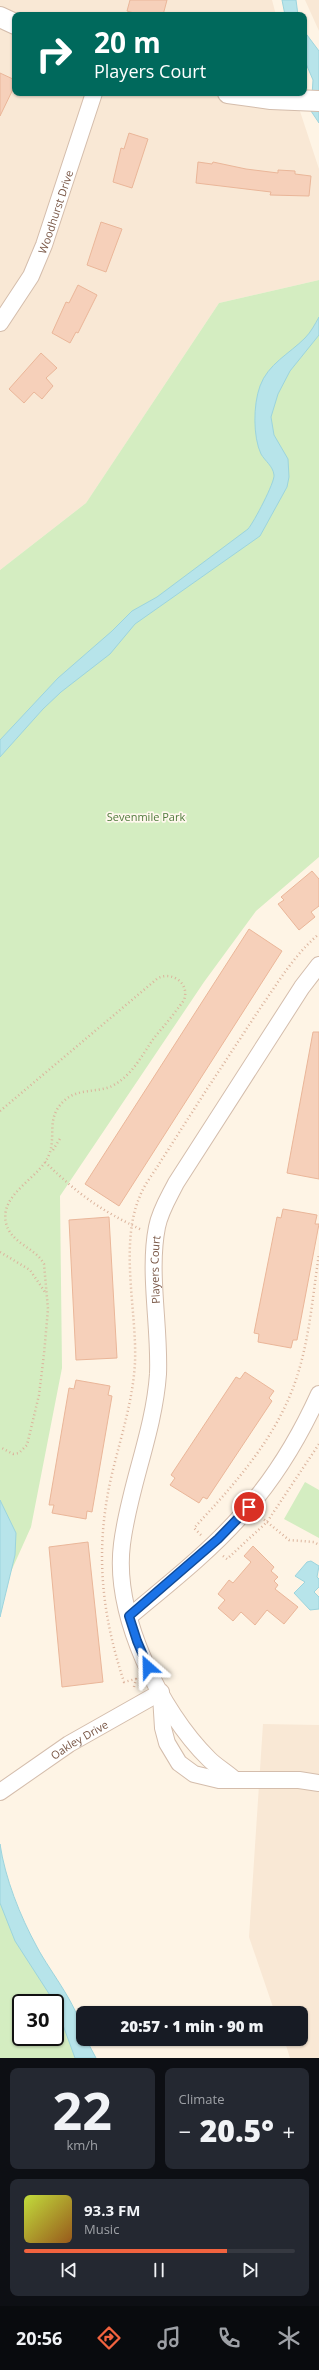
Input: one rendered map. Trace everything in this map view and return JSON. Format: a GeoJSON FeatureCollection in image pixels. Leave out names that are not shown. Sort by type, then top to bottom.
{"type":"FeatureCollection","features":[{"type":"Feature","properties":{"kind":"street"},"geometry":{"type":"LineString","coordinates":[[0,17],[12,23]]}},
{"type":"Feature","properties":{"kind":"street","name":"Woodhurst Drive"},"geometry":{"type":"LineString","coordinates":[[0,323],[31,276],[44,245],[93,96]]}},
{"type":"Feature","properties":{"kind":"street"},"geometry":{"type":"LineString","coordinates":[[264,96],[311,100]]}},
{"type":"Feature","properties":{"kind":"street","name":"Players Court"},"geometry":{"type":"LineString","coordinates":[[161,1692],[137,1641],[129,1616],[123,1587],[122,1545],[151,1417],[158,1376],[155,1236],[161,1212],[176,1183],[302,987],[319,965]]}},
{"type":"Feature","properties":{"kind":"street"},"geometry":{"type":"LineString","coordinates":[[129,1616],[218,1539],[249,1507],[303,1428],[319,1394]]}},
{"type":"Feature","properties":{"kind":"street"},"geometry":{"type":"LineString","coordinates":[[161,1692],[163,1728],[167,1743],[179,1763],[203,1777],[219,1780],[300,1780],[319,1783]]}},
{"type":"Feature","properties":{"kind":"street"},"geometry":{"type":"LineString","coordinates":[[161,1692],[175,1717],[200,1750],[234,1779]]}},
{"type":"Feature","properties":{"kind":"street","name":"Oakley Drive"},"geometry":{"type":"LineString","coordinates":[[5,1788],[69,1744],[161,1692]]}},
{"type":"Feature","properties":{"kind":"path"},"geometry":{"type":"LineString","coordinates":[[0,1111],[154,981],[167,976],[181,982],[185,988],[184,1000],[131,1071],[119,1082],[106,1088],[69,1097],[58,1108],[52,1124],[52,1150]]}},
{"type":"Feature","properties":{"kind":"path"},"geometry":{"type":"LineString","coordinates":[[0,1447],[13,1454],[19,1453],[27,1445],[42,1378],[48,1309],[45,1292],[45,1272],[42,1262],[11,1235],[5,1216],[9,1201],[45,1162],[61,1137]]}},
{"type":"Feature","properties":{"kind":"path"},"geometry":{"type":"LineString","coordinates":[[45,1162],[75,1192],[104,1212],[155,1236]]}},
{"type":"Feature","properties":{"kind":"path"},"geometry":{"type":"LineString","coordinates":[[0,1252],[30,1270],[45,1292]]}},
{"type":"Feature","properties":{"kind":"path"},"geometry":{"type":"LineString","coordinates":[[202,1536],[194,1528],[254,1460],[291,1393],[311,1316],[319,1254]]}},
{"type":"Feature","properties":{"kind":"path"},"geometry":{"type":"LineString","coordinates":[[217,1553],[227,1559],[267,1522],[319,1444]]}},
{"type":"Feature","properties":{"kind":"path"},"geometry":{"type":"LineString","coordinates":[[249,1507],[289,1540],[314,1542],[319,1545]]}},
{"type":"Feature","properties":{"kind":"shaded area"},"geometry":{"type":"Polygon","coordinates":[[[0,0],[272,0],[275,12],[12,12],[12,96],[295,96],[319,169],[319,280],[219,303],[86,503],[0,570],[0,0]]]}},
{"type":"Feature","properties":{"kind":"shaded area"},"geometry":{"type":"Polygon","coordinates":[[[305,0],[319,0],[319,31],[305,0]]]}},
{"type":"Feature","properties":{"kind":"shaded area"},"geometry":{"type":"Polygon","coordinates":[[[263,1724],[319,1725],[319,2058],[290,2058],[286,2046],[308,2046],[308,2006],[273,2006],[249,1937],[263,1724]]]}},
{"type":"Feature","properties":{"kind":"green space","name":"Sevenmile Park"},"geometry":{"type":"Polygon","coordinates":[[[319,280],[319,857],[256,911],[204,982],[60,1196],[62,1368],[31,1527],[0,1596],[0,570],[86,503],[219,303],[319,280]]]}},
{"type":"Feature","properties":{"kind":"green space"},"geometry":{"type":"Polygon","coordinates":[[[305,1482],[319,1490],[319,1538],[284,1519],[305,1482]]]}},
{"type":"Feature","properties":{"kind":"green space"},"geometry":{"type":"Polygon","coordinates":[[[0,1893],[53,1994],[12,1994],[12,2046],[64,2046],[64,2014],[76,2037],[76,2046],[81,2046],[87,2058],[0,2058],[0,1893]]]}},
{"type":"Feature","properties":{"kind":"water"},"geometry":{"type":"Polygon","coordinates":[[[282,0],[296,0],[298,12],[284,12],[282,0]]]}},
{"type":"Feature","properties":{"kind":"water"},"geometry":{"type":"Polygon","coordinates":[[[307,35],[319,51],[319,123],[311,111],[313,80],[307,66],[307,35]]]}},
{"type":"Feature","properties":{"kind":"water"},"geometry":{"type":"Polygon","coordinates":[[[319,317],[319,335],[290,371],[278,394],[271,417],[274,435],[288,459],[289,477],[287,487],[260,536],[135,624],[110,654],[61,692],[43,709],[0,757],[0,740],[58,678],[112,631],[132,611],[157,597],[248,529],[264,502],[274,475],[271,466],[261,454],[256,439],[255,411],[260,386],[268,371],[305,338],[319,317]]]}},
{"type":"Feature","properties":{"kind":"water"},"geometry":{"type":"Polygon","coordinates":[[[0,1500],[16,1533],[15,1555],[0,1617],[0,1500]]]}},
{"type":"Feature","properties":{"kind":"water"},"geometry":{"type":"Polygon","coordinates":[[[311,1561],[319,1566],[317,1577],[319,1579],[319,1587],[314,1592],[319,1597],[319,1609],[310,1610],[294,1593],[305,1582],[295,1576],[307,1562],[311,1561]]]}},
{"type":"Feature","properties":{"kind":"water"},"geometry":{"type":"Polygon","coordinates":[[[0,1844],[9,1883],[25,1923],[43,1957],[76,2012],[76,2046],[90,2046],[96,2058],[75,2058],[64,2028],[64,1994],[49,1994],[15,1941],[0,1903],[0,1844]]]}},
{"type":"Feature","properties":{"kind":"building"},"geometry":{"type":"Polygon","coordinates":[[[130,0],[167,0],[164,12],[127,11],[130,0]]]}},
{"type":"Feature","properties":{"kind":"building"},"geometry":{"type":"Polygon","coordinates":[[[0,73],[12,79],[12,91],[0,116],[0,73]]]}},
{"type":"Feature","properties":{"kind":"building"},"geometry":{"type":"Polygon","coordinates":[[[129,133],[148,139],[132,188],[113,182],[121,148],[124,149],[129,133]]]}},
{"type":"Feature","properties":{"kind":"building"},"geometry":{"type":"Polygon","coordinates":[[[198,162],[212,164],[213,162],[246,169],[278,173],[278,170],[295,171],[295,174],[311,176],[309,196],[270,195],[271,192],[196,183],[198,162]]]}},
{"type":"Feature","properties":{"kind":"building"},"geometry":{"type":"Polygon","coordinates":[[[101,222],[122,229],[106,272],[87,265],[101,222]]]}},
{"type":"Feature","properties":{"kind":"building"},"geometry":{"type":"Polygon","coordinates":[[[78,285],[97,295],[78,333],[76,332],[70,343],[52,333],[66,302],[69,303],[78,285]]]}},
{"type":"Feature","properties":{"kind":"building"},"geometry":{"type":"Polygon","coordinates":[[[41,353],[57,368],[46,378],[53,386],[42,399],[34,392],[24,403],[9,389],[41,353]]]}},
{"type":"Feature","properties":{"kind":"building"},"geometry":{"type":"Polygon","coordinates":[[[312,871],[319,879],[319,906],[311,912],[315,917],[299,930],[278,904],[284,900],[281,897],[312,871]]]}},
{"type":"Feature","properties":{"kind":"building"},"geometry":{"type":"Polygon","coordinates":[[[249,929],[282,951],[119,1206],[85,1184],[249,929]]]}},
{"type":"Feature","properties":{"kind":"building"},"geometry":{"type":"Polygon","coordinates":[[[313,1032],[319,1032],[319,1179],[287,1173],[313,1032]]]}},
{"type":"Feature","properties":{"kind":"building"},"geometry":{"type":"Polygon","coordinates":[[[283,1209],[317,1215],[315,1224],[319,1224],[297,1340],[293,1340],[291,1348],[258,1342],[259,1334],[254,1333],[277,1217],[281,1218],[283,1209]]]}},
{"type":"Feature","properties":{"kind":"building"},"geometry":{"type":"Polygon","coordinates":[[[109,1217],[117,1358],[76,1360],[69,1220],[109,1217]]]}},
{"type":"Feature","properties":{"kind":"building"},"geometry":{"type":"Polygon","coordinates":[[[245,1372],[274,1391],[269,1398],[272,1401],[207,1499],[203,1497],[199,1503],[170,1485],[175,1478],[171,1475],[236,1377],[240,1379],[245,1372]]]}},
{"type":"Feature","properties":{"kind":"building"},"geometry":{"type":"Polygon","coordinates":[[[76,1380],[110,1386],[108,1395],[112,1396],[92,1512],[87,1511],[86,1519],[52,1513],[54,1505],[49,1505],[69,1388],[74,1389],[76,1380]]]}},
{"type":"Feature","properties":{"kind":"building"},"geometry":{"type":"Polygon","coordinates":[[[88,1542],[103,1682],[62,1687],[49,1547],[88,1542]]]}},
{"type":"Feature","properties":{"kind":"building"},"geometry":{"type":"Polygon","coordinates":[[[253,1546],[274,1567],[271,1571],[278,1577],[274,1581],[278,1585],[275,1589],[298,1607],[284,1624],[267,1610],[255,1625],[241,1612],[233,1621],[218,1608],[225,1600],[218,1594],[229,1580],[233,1583],[251,1562],[244,1556],[253,1546]]]}},
{"type":"Feature","properties":{"kind":"route"},"geometry":{"type":"LineString","coordinates":[[148,1667],[137,1641],[129,1616],[218,1539],[249,1507]]}}]}
